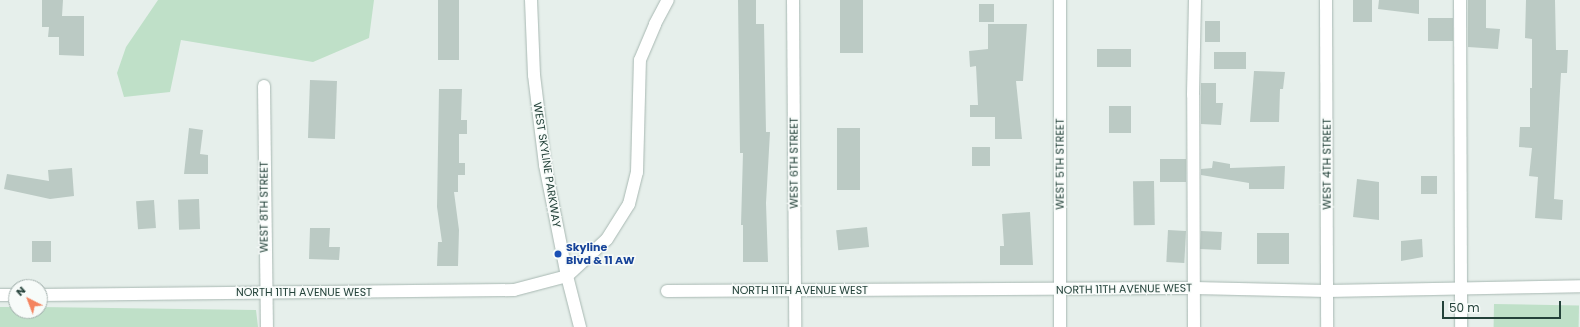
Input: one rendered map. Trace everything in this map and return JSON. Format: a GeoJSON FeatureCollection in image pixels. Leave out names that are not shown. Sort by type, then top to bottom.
{"type":"FeatureCollection","features":[{"type":"Feature","properties":{"kind":"street","name":"WEST SKYLINE PARKWAY"},"geometry":{"type":"LineString","coordinates":[[531,0],[538,122],[567,276],[580,327]]}},
{"type":"Feature","properties":{"kind":"street"},"geometry":{"type":"LineString","coordinates":[[567,276],[606,239],[629,204],[637,172],[640,60],[655,24],[668,0]]}},
{"type":"Feature","properties":{"kind":"street","name":"WEST 6TH STREET"},"geometry":{"type":"LineString","coordinates":[[793,0],[796,327]]}},
{"type":"Feature","properties":{"kind":"street","name":"WEST 5TH STREET"},"geometry":{"type":"LineString","coordinates":[[1060,0],[1060,327]]}},
{"type":"Feature","properties":{"kind":"street"},"geometry":{"type":"LineString","coordinates":[[1194,327],[1192,95],[1195,0]]}},
{"type":"Feature","properties":{"kind":"street","name":"WEST 4TH STREET"},"geometry":{"type":"LineString","coordinates":[[1326,0],[1328,327]]}},
{"type":"Feature","properties":{"kind":"street"},"geometry":{"type":"LineString","coordinates":[[1460,0],[1461,327]]}},
{"type":"Feature","properties":{"kind":"street","name":"WEST 8TH STREET"},"geometry":{"type":"LineString","coordinates":[[264,86],[265,292],[267,327]]}},
{"type":"Feature","properties":{"kind":"street","name":"NORTH 11TH AVENUE WEST"},"geometry":{"type":"LineString","coordinates":[[48,294],[514,290],[567,276]]}},
{"type":"Feature","properties":{"kind":"street","name":"NORTH 11TH AVENUE WEST"},"geometry":{"type":"LineString","coordinates":[[667,291],[795,289],[1059,290],[1194,288],[1327,291],[1580,286]]}},
{"type":"Feature","properties":{"kind":"green space"},"geometry":{"type":"Polygon","coordinates":[[[158,0],[374,0],[369,38],[313,62],[181,40],[170,92],[124,97],[117,73],[126,47],[158,0]]]}},
{"type":"Feature","properties":{"kind":"green space"},"geometry":{"type":"Polygon","coordinates":[[[1494,304],[1579,305],[1579,327],[1494,327],[1494,304]]]}},
{"type":"Feature","properties":{"kind":"green space"},"geometry":{"type":"Polygon","coordinates":[[[0,307],[8,307],[8,319],[48,319],[48,307],[256,310],[258,327],[0,327],[0,307]]]}},
{"type":"Feature","properties":{"kind":"building"},"geometry":{"type":"Polygon","coordinates":[[[42,0],[63,0],[62,16],[84,16],[84,56],[59,55],[59,37],[48,37],[49,27],[42,27],[42,0]]]}},
{"type":"Feature","properties":{"kind":"building"},"geometry":{"type":"Polygon","coordinates":[[[438,0],[459,0],[459,60],[438,60],[438,0]]]}},
{"type":"Feature","properties":{"kind":"building"},"geometry":{"type":"Polygon","coordinates":[[[738,0],[756,0],[756,24],[764,24],[766,132],[770,132],[766,203],[768,262],[743,262],[743,225],[741,225],[743,153],[740,153],[738,0]]]}},
{"type":"Feature","properties":{"kind":"building"},"geometry":{"type":"Polygon","coordinates":[[[840,0],[863,0],[863,53],[840,53],[840,0]]]}},
{"type":"Feature","properties":{"kind":"building"},"geometry":{"type":"Polygon","coordinates":[[[1353,0],[1372,0],[1372,22],[1353,22],[1353,0]]]}},
{"type":"Feature","properties":{"kind":"building"},"geometry":{"type":"Polygon","coordinates":[[[1379,0],[1419,0],[1419,14],[1378,9],[1379,0]]]}},
{"type":"Feature","properties":{"kind":"building"},"geometry":{"type":"Polygon","coordinates":[[[1468,0],[1486,0],[1486,28],[1500,29],[1498,49],[1468,47],[1468,0]]]}},
{"type":"Feature","properties":{"kind":"building"},"geometry":{"type":"Polygon","coordinates":[[[1526,0],[1555,0],[1556,50],[1568,50],[1567,73],[1561,73],[1554,199],[1563,200],[1562,220],[1535,218],[1538,177],[1529,176],[1532,148],[1519,147],[1520,127],[1530,127],[1530,88],[1532,88],[1532,39],[1525,38],[1526,0]]]}},
{"type":"Feature","properties":{"kind":"building"},"geometry":{"type":"Polygon","coordinates":[[[979,4],[994,4],[994,22],[979,22],[979,4]]]}},
{"type":"Feature","properties":{"kind":"building"},"geometry":{"type":"Polygon","coordinates":[[[1428,18],[1453,18],[1453,41],[1428,41],[1428,18]]]}},
{"type":"Feature","properties":{"kind":"building"},"geometry":{"type":"Polygon","coordinates":[[[1205,21],[1220,21],[1220,42],[1205,42],[1205,21]]]}},
{"type":"Feature","properties":{"kind":"building"},"geometry":{"type":"Polygon","coordinates":[[[988,24],[1027,24],[1023,81],[1016,81],[1022,139],[995,139],[995,117],[970,117],[970,105],[978,105],[976,66],[970,67],[969,51],[988,49],[988,24]]]}},
{"type":"Feature","properties":{"kind":"building"},"geometry":{"type":"Polygon","coordinates":[[[1097,49],[1131,49],[1131,67],[1097,67],[1097,49]]]}},
{"type":"Feature","properties":{"kind":"building"},"geometry":{"type":"Polygon","coordinates":[[[1214,52],[1246,52],[1246,69],[1214,69],[1214,52]]]}},
{"type":"Feature","properties":{"kind":"building"},"geometry":{"type":"Polygon","coordinates":[[[1254,71],[1285,72],[1283,89],[1280,89],[1279,122],[1250,122],[1254,71]]]}},
{"type":"Feature","properties":{"kind":"building"},"geometry":{"type":"Polygon","coordinates":[[[310,80],[337,81],[335,139],[308,138],[310,80]]]}},
{"type":"Feature","properties":{"kind":"building"},"geometry":{"type":"Polygon","coordinates":[[[1201,83],[1216,83],[1216,103],[1223,103],[1221,125],[1201,124],[1201,83]]]}},
{"type":"Feature","properties":{"kind":"building"},"geometry":{"type":"Polygon","coordinates":[[[439,89],[462,89],[461,120],[467,120],[467,134],[459,134],[459,163],[465,163],[465,175],[458,175],[458,192],[454,192],[459,230],[458,266],[437,266],[438,242],[442,242],[437,207],[439,89]]]}},
{"type":"Feature","properties":{"kind":"building"},"geometry":{"type":"Polygon","coordinates":[[[1109,106],[1131,106],[1131,133],[1109,133],[1109,106]]]}},
{"type":"Feature","properties":{"kind":"building"},"geometry":{"type":"Polygon","coordinates":[[[189,128],[203,130],[200,154],[208,155],[208,174],[184,174],[189,128]]]}},
{"type":"Feature","properties":{"kind":"building"},"geometry":{"type":"Polygon","coordinates":[[[837,128],[860,128],[860,190],[837,190],[837,128]]]}},
{"type":"Feature","properties":{"kind":"building"},"geometry":{"type":"Polygon","coordinates":[[[972,147],[990,147],[990,166],[972,166],[972,147]]]}},
{"type":"Feature","properties":{"kind":"building"},"geometry":{"type":"Polygon","coordinates":[[[1160,159],[1186,159],[1186,182],[1160,182],[1160,159]]]}},
{"type":"Feature","properties":{"kind":"building"},"geometry":{"type":"Polygon","coordinates":[[[1213,161],[1230,164],[1230,168],[1285,166],[1284,189],[1249,189],[1249,183],[1201,175],[1201,169],[1212,168],[1213,161]]]}},
{"type":"Feature","properties":{"kind":"building"},"geometry":{"type":"Polygon","coordinates":[[[72,168],[74,196],[50,199],[4,189],[7,174],[49,181],[48,170],[72,168]]]}},
{"type":"Feature","properties":{"kind":"building"},"geometry":{"type":"Polygon","coordinates":[[[1421,176],[1437,176],[1437,194],[1421,194],[1421,176]]]}},
{"type":"Feature","properties":{"kind":"building"},"geometry":{"type":"Polygon","coordinates":[[[1357,179],[1379,182],[1379,220],[1353,217],[1357,179]]]}},
{"type":"Feature","properties":{"kind":"building"},"geometry":{"type":"Polygon","coordinates":[[[1133,181],[1154,181],[1155,225],[1134,225],[1133,181]]]}},
{"type":"Feature","properties":{"kind":"building"},"geometry":{"type":"Polygon","coordinates":[[[199,199],[200,229],[179,230],[178,200],[199,199]]]}},
{"type":"Feature","properties":{"kind":"building"},"geometry":{"type":"Polygon","coordinates":[[[154,200],[156,228],[138,229],[136,201],[154,200]]]}},
{"type":"Feature","properties":{"kind":"building"},"geometry":{"type":"Polygon","coordinates":[[[1030,212],[1033,265],[1000,265],[1000,246],[1004,246],[1002,214],[1030,212]]]}},
{"type":"Feature","properties":{"kind":"building"},"geometry":{"type":"Polygon","coordinates":[[[867,227],[869,247],[838,250],[836,230],[867,227]]]}},
{"type":"Feature","properties":{"kind":"building"},"geometry":{"type":"Polygon","coordinates":[[[310,228],[330,228],[329,247],[340,247],[339,260],[309,259],[310,228]]]}},
{"type":"Feature","properties":{"kind":"building"},"geometry":{"type":"Polygon","coordinates":[[[1168,230],[1186,231],[1184,263],[1166,262],[1168,230]]]}},
{"type":"Feature","properties":{"kind":"building"},"geometry":{"type":"Polygon","coordinates":[[[1201,231],[1222,232],[1221,250],[1200,249],[1201,231]]]}},
{"type":"Feature","properties":{"kind":"building"},"geometry":{"type":"Polygon","coordinates":[[[1257,233],[1289,233],[1289,264],[1257,264],[1257,233]]]}},
{"type":"Feature","properties":{"kind":"building"},"geometry":{"type":"Polygon","coordinates":[[[1422,239],[1423,257],[1401,261],[1401,241],[1422,239]]]}},
{"type":"Feature","properties":{"kind":"building"},"geometry":{"type":"Polygon","coordinates":[[[32,241],[51,241],[51,262],[32,262],[32,241]]]}},
{"type":"Feature","properties":{"kind":"place","name":"Skyline Blvd & 11 AW"},"geometry":{"type":"Point","coordinates":[558,254]}}]}
